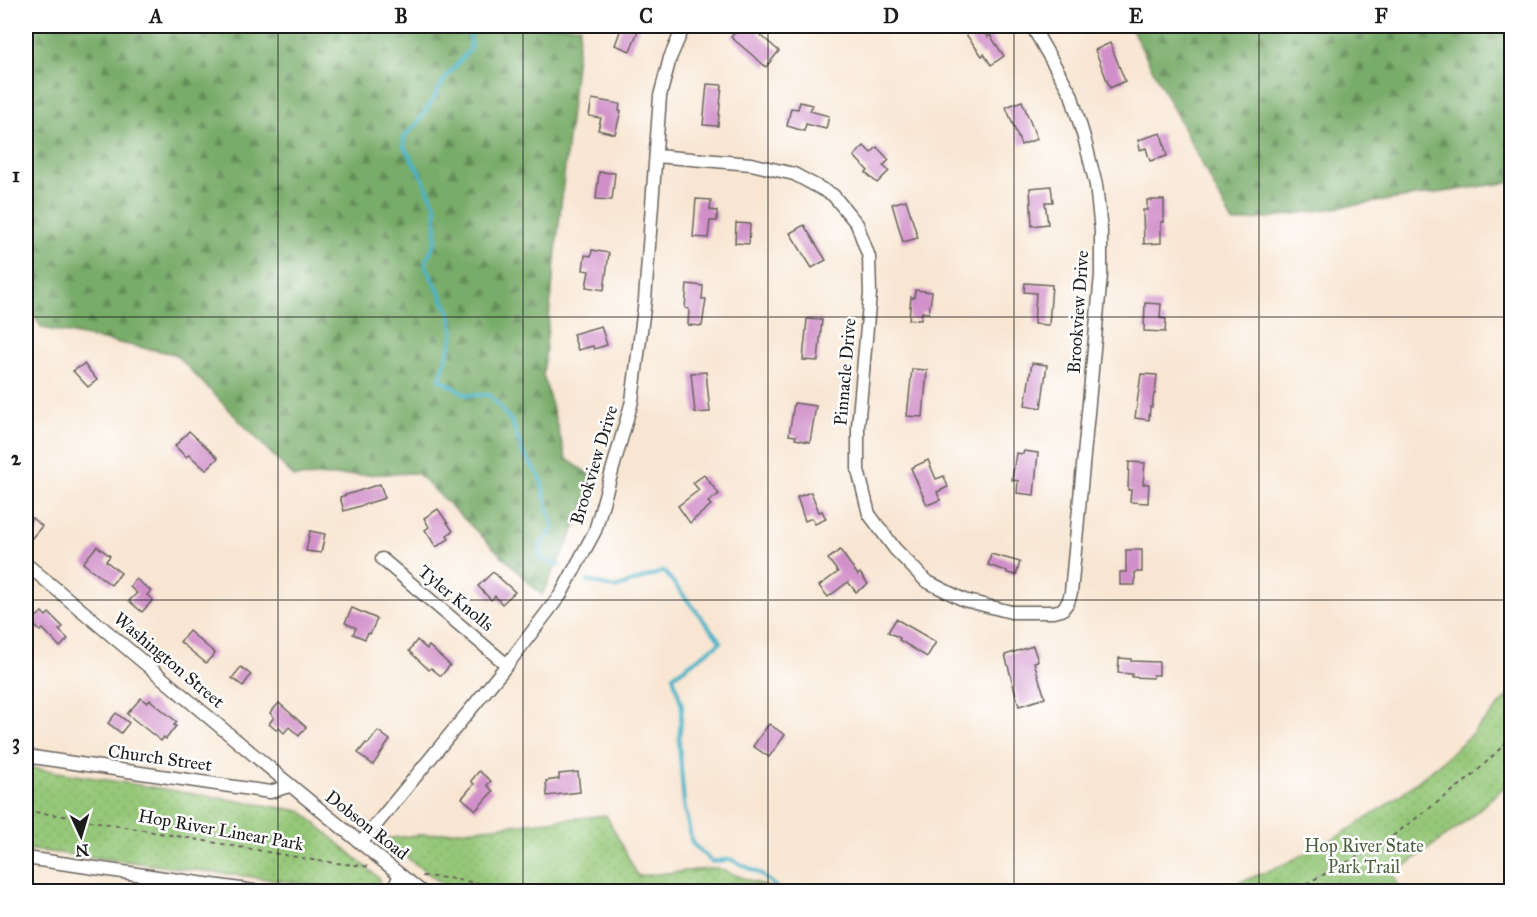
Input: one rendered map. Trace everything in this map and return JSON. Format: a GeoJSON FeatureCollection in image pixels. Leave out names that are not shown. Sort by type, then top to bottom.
{"type":"FeatureCollection","features":[{"type":"Feature","properties":{"kind":"street","name":"Brookview Drive"},"geometry":{"type":"LineString","coordinates":[[362,843],[507,665],[561,594],[595,531],[632,401],[645,300],[660,96],[670,58],[684,26]]}},
{"type":"Feature","properties":{"kind":"street","name":"Brookview Drive"},"geometry":{"type":"LineString","coordinates":[[1032,26],[1071,94],[1096,185],[1101,231],[1101,275],[1072,581],[1068,603],[1062,610]]}},
{"type":"Feature","properties":{"kind":"street","name":"Pinnacle Drive"},"geometry":{"type":"LineString","coordinates":[[656,156],[751,164],[783,171],[794,174],[833,195],[857,224],[869,256],[870,294],[858,427],[858,470],[869,514],[895,549],[926,581],[964,600],[1011,612],[1062,610]]}},
{"type":"Feature","properties":{"kind":"street","name":"Tyler Knolls"},"geometry":{"type":"LineString","coordinates":[[382,559],[507,665]]}},
{"type":"Feature","properties":{"kind":"street","name":"Washington Street"},"geometry":{"type":"LineString","coordinates":[[26,564],[289,786]]}},
{"type":"Feature","properties":{"kind":"street","name":"Church Street"},"geometry":{"type":"LineString","coordinates":[[26,756],[270,792],[289,786]]}},
{"type":"Feature","properties":{"kind":"street","name":"Dobson Road"},"geometry":{"type":"LineString","coordinates":[[289,786],[422,891]]}},
{"type":"Feature","properties":{"kind":"street"},"geometry":{"type":"LineString","coordinates":[[26,858],[261,891]]}},
{"type":"Feature","properties":{"kind":"street"},"geometry":{"type":"LineString","coordinates":[[392,891],[400,875]]}},
{"type":"Feature","properties":{"kind":"path"},"geometry":{"type":"LineString","coordinates":[[1290,891],[1382,844],[1471,777],[1512,737]]}},
{"type":"Feature","properties":{"kind":"path","name":"Hop River Linear Park"},"geometry":{"type":"LineString","coordinates":[[26,811],[57,814],[319,861],[377,868]]}},
{"type":"Feature","properties":{"kind":"path"},"geometry":{"type":"LineString","coordinates":[[418,875],[532,891]]}},
{"type":"Feature","properties":{"kind":"green space"},"geometry":{"type":"Polygon","coordinates":[[[26,26],[580,26],[543,374],[566,458],[598,481],[542,595],[417,473],[294,477],[175,354],[42,328],[26,305],[26,26]]]}},
{"type":"Feature","properties":{"kind":"green space"},"geometry":{"type":"Polygon","coordinates":[[[1130,26],[1511,26],[1511,182],[1233,223],[1130,26]]]}},
{"type":"Feature","properties":{"kind":"green space","name":"Hop River State Park Trail"},"geometry":{"type":"Polygon","coordinates":[[[1511,693],[1511,781],[1461,825],[1394,874],[1399,891],[1214,891],[1257,876],[1298,857],[1376,812],[1447,757],[1511,693]]]}},
{"type":"Feature","properties":{"kind":"green space"},"geometry":{"type":"Polygon","coordinates":[[[26,767],[301,811],[379,878],[380,891],[26,849],[26,767]]]}},
{"type":"Feature","properties":{"kind":"green space"},"geometry":{"type":"Polygon","coordinates":[[[606,815],[638,876],[717,868],[778,891],[452,891],[382,839],[606,815]]]}},
{"type":"Feature","properties":{"kind":"building"},"geometry":{"type":"Polygon","coordinates":[[[622,26],[640,26],[630,51],[615,45],[622,26]]]}},
{"type":"Feature","properties":{"kind":"building"},"geometry":{"type":"Polygon","coordinates":[[[741,26],[763,26],[757,32],[779,51],[766,67],[731,37],[741,26]]]}},
{"type":"Feature","properties":{"kind":"building"},"geometry":{"type":"Polygon","coordinates":[[[978,26],[988,37],[990,35],[1004,56],[991,65],[965,33],[978,26]]]}},
{"type":"Feature","properties":{"kind":"building"},"geometry":{"type":"Polygon","coordinates":[[[1110,43],[1125,81],[1110,88],[1095,50],[1110,43]]]}},
{"type":"Feature","properties":{"kind":"building"},"geometry":{"type":"Polygon","coordinates":[[[707,84],[722,85],[718,126],[703,125],[707,84]]]}},
{"type":"Feature","properties":{"kind":"building"},"geometry":{"type":"Polygon","coordinates":[[[592,99],[620,104],[619,111],[621,111],[615,134],[598,130],[601,118],[589,116],[592,99]]]}},
{"type":"Feature","properties":{"kind":"building"},"geometry":{"type":"Polygon","coordinates":[[[1022,101],[1037,139],[1021,145],[1006,107],[1022,101]]]}},
{"type":"Feature","properties":{"kind":"building"},"geometry":{"type":"Polygon","coordinates":[[[800,102],[812,105],[810,111],[829,116],[826,129],[806,124],[804,131],[787,126],[791,108],[798,109],[800,102]]]}},
{"type":"Feature","properties":{"kind":"building"},"geometry":{"type":"Polygon","coordinates":[[[1161,133],[1167,156],[1150,161],[1146,148],[1140,150],[1138,140],[1161,133]]]}},
{"type":"Feature","properties":{"kind":"building"},"geometry":{"type":"Polygon","coordinates":[[[864,146],[871,153],[877,147],[889,160],[883,166],[889,171],[877,183],[866,173],[868,171],[854,156],[864,146]]]}},
{"type":"Feature","properties":{"kind":"building"},"geometry":{"type":"Polygon","coordinates":[[[599,172],[615,173],[612,200],[596,199],[599,172]]]}},
{"type":"Feature","properties":{"kind":"building"},"geometry":{"type":"Polygon","coordinates":[[[1051,186],[1053,202],[1045,202],[1048,224],[1032,226],[1030,188],[1051,186]]]}},
{"type":"Feature","properties":{"kind":"building"},"geometry":{"type":"Polygon","coordinates":[[[696,199],[711,200],[710,210],[717,211],[717,221],[710,221],[708,238],[693,237],[696,199]]]}},
{"type":"Feature","properties":{"kind":"building"},"geometry":{"type":"Polygon","coordinates":[[[906,200],[918,238],[903,242],[892,204],[906,200]]]}},
{"type":"Feature","properties":{"kind":"building"},"geometry":{"type":"Polygon","coordinates":[[[1147,200],[1164,200],[1161,243],[1144,244],[1143,210],[1147,210],[1147,200]]]}},
{"type":"Feature","properties":{"kind":"building"},"geometry":{"type":"Polygon","coordinates":[[[736,223],[750,224],[749,244],[735,243],[736,223]]]}},
{"type":"Feature","properties":{"kind":"building"},"geometry":{"type":"Polygon","coordinates":[[[804,225],[826,260],[812,268],[790,233],[804,225]]]}},
{"type":"Feature","properties":{"kind":"building"},"geometry":{"type":"Polygon","coordinates":[[[592,250],[609,253],[604,290],[586,287],[589,271],[583,270],[585,255],[591,256],[592,250]]]}},
{"type":"Feature","properties":{"kind":"building"},"geometry":{"type":"Polygon","coordinates":[[[1025,283],[1052,285],[1049,325],[1034,324],[1036,293],[1024,292],[1025,283]]]}},
{"type":"Feature","properties":{"kind":"building"},"geometry":{"type":"Polygon","coordinates":[[[687,284],[703,286],[702,299],[706,299],[702,326],[688,325],[689,309],[685,308],[687,284]]]}},
{"type":"Feature","properties":{"kind":"building"},"geometry":{"type":"Polygon","coordinates":[[[915,290],[932,292],[929,313],[922,312],[921,320],[909,319],[911,297],[914,298],[915,290]]]}},
{"type":"Feature","properties":{"kind":"building"},"geometry":{"type":"Polygon","coordinates":[[[1145,303],[1161,304],[1160,318],[1166,319],[1165,332],[1144,331],[1145,303]]]}},
{"type":"Feature","properties":{"kind":"building"},"geometry":{"type":"Polygon","coordinates":[[[807,319],[822,320],[818,361],[803,360],[807,319]]]}},
{"type":"Feature","properties":{"kind":"building"},"geometry":{"type":"Polygon","coordinates":[[[601,326],[607,345],[578,350],[573,334],[601,326]]]}},
{"type":"Feature","properties":{"kind":"building"},"geometry":{"type":"Polygon","coordinates":[[[1032,363],[1047,365],[1041,408],[1025,405],[1032,363]]]}},
{"type":"Feature","properties":{"kind":"building"},"geometry":{"type":"Polygon","coordinates":[[[84,364],[97,380],[88,387],[73,371],[84,364]]]}},
{"type":"Feature","properties":{"kind":"building"},"geometry":{"type":"Polygon","coordinates":[[[912,369],[927,370],[923,417],[907,416],[912,369]]]}},
{"type":"Feature","properties":{"kind":"building"},"geometry":{"type":"Polygon","coordinates":[[[706,372],[710,412],[695,413],[691,373],[706,372]]]}},
{"type":"Feature","properties":{"kind":"building"},"geometry":{"type":"Polygon","coordinates":[[[1141,374],[1157,375],[1149,420],[1135,418],[1141,374]]]}},
{"type":"Feature","properties":{"kind":"building"},"geometry":{"type":"Polygon","coordinates":[[[794,403],[816,406],[810,442],[795,439],[796,436],[789,435],[794,403]]]}},
{"type":"Feature","properties":{"kind":"building"},"geometry":{"type":"Polygon","coordinates":[[[189,431],[218,458],[206,470],[189,455],[186,457],[175,446],[189,431]]]}},
{"type":"Feature","properties":{"kind":"building"},"geometry":{"type":"Polygon","coordinates":[[[1024,451],[1038,453],[1034,495],[1017,493],[1018,481],[1012,480],[1016,453],[1023,454],[1024,451]]]}},
{"type":"Feature","properties":{"kind":"building"},"geometry":{"type":"Polygon","coordinates":[[[928,460],[936,479],[944,476],[948,487],[937,492],[940,500],[927,505],[911,468],[928,460]]]}},
{"type":"Feature","properties":{"kind":"building"},"geometry":{"type":"Polygon","coordinates":[[[1129,462],[1145,463],[1143,484],[1149,484],[1148,503],[1130,502],[1129,462]]]}},
{"type":"Feature","properties":{"kind":"building"},"geometry":{"type":"Polygon","coordinates":[[[704,475],[719,494],[708,502],[711,505],[690,523],[678,506],[699,490],[693,483],[704,475]]]}},
{"type":"Feature","properties":{"kind":"building"},"geometry":{"type":"Polygon","coordinates":[[[380,484],[385,498],[344,511],[340,497],[380,484]]]}},
{"type":"Feature","properties":{"kind":"building"},"geometry":{"type":"Polygon","coordinates":[[[811,492],[819,512],[822,511],[826,519],[815,524],[812,518],[805,521],[797,497],[811,492]]]}},
{"type":"Feature","properties":{"kind":"building"},"geometry":{"type":"Polygon","coordinates":[[[438,509],[453,531],[447,535],[449,539],[436,547],[425,530],[429,527],[424,518],[438,509]]]}},
{"type":"Feature","properties":{"kind":"building"},"geometry":{"type":"Polygon","coordinates":[[[32,518],[42,526],[26,545],[26,525],[32,518]]]}},
{"type":"Feature","properties":{"kind":"building"},"geometry":{"type":"Polygon","coordinates":[[[310,531],[325,534],[321,553],[306,551],[310,531]]]}},
{"type":"Feature","properties":{"kind":"building"},"geometry":{"type":"Polygon","coordinates":[[[97,546],[110,556],[106,561],[121,573],[111,585],[83,563],[97,546]]]}},
{"type":"Feature","properties":{"kind":"building"},"geometry":{"type":"Polygon","coordinates":[[[840,550],[858,575],[860,573],[868,584],[856,592],[848,582],[828,597],[819,586],[838,572],[828,559],[840,550]]]}},
{"type":"Feature","properties":{"kind":"building"},"geometry":{"type":"Polygon","coordinates":[[[1126,550],[1142,550],[1142,572],[1135,572],[1135,585],[1120,585],[1120,572],[1126,572],[1126,550]]]}},
{"type":"Feature","properties":{"kind":"building"},"geometry":{"type":"Polygon","coordinates":[[[991,554],[1020,562],[1016,575],[988,565],[991,554]]]}},
{"type":"Feature","properties":{"kind":"building"},"geometry":{"type":"Polygon","coordinates":[[[493,572],[515,592],[502,604],[495,596],[491,600],[478,586],[493,572]]]}},
{"type":"Feature","properties":{"kind":"building"},"geometry":{"type":"Polygon","coordinates":[[[136,579],[151,591],[147,595],[153,600],[142,612],[129,601],[137,593],[130,587],[136,579]]]}},
{"type":"Feature","properties":{"kind":"building"},"geometry":{"type":"Polygon","coordinates":[[[352,608],[377,619],[365,639],[353,634],[356,628],[345,623],[352,608]]]}},
{"type":"Feature","properties":{"kind":"building"},"geometry":{"type":"Polygon","coordinates":[[[42,612],[46,616],[49,613],[63,627],[59,630],[68,639],[60,647],[43,629],[40,631],[31,622],[42,612]]]}},
{"type":"Feature","properties":{"kind":"building"},"geometry":{"type":"Polygon","coordinates":[[[896,619],[936,642],[927,657],[888,632],[896,619]]]}},
{"type":"Feature","properties":{"kind":"building"},"geometry":{"type":"Polygon","coordinates":[[[189,631],[215,653],[206,663],[180,642],[189,631]]]}},
{"type":"Feature","properties":{"kind":"building"},"geometry":{"type":"Polygon","coordinates":[[[417,640],[427,649],[429,646],[450,665],[441,676],[431,668],[429,670],[409,651],[417,640]]]}},
{"type":"Feature","properties":{"kind":"building"},"geometry":{"type":"Polygon","coordinates":[[[1033,646],[1038,661],[1034,662],[1045,698],[1019,706],[1005,655],[1033,646]]]}},
{"type":"Feature","properties":{"kind":"building"},"geometry":{"type":"Polygon","coordinates":[[[1119,658],[1159,662],[1159,675],[1153,675],[1153,678],[1132,677],[1132,674],[1118,673],[1119,658]]]}},
{"type":"Feature","properties":{"kind":"building"},"geometry":{"type":"Polygon","coordinates":[[[241,667],[251,675],[243,686],[232,678],[241,667]]]}},
{"type":"Feature","properties":{"kind":"building"},"geometry":{"type":"Polygon","coordinates":[[[141,698],[147,703],[150,700],[177,722],[166,739],[164,737],[161,741],[127,714],[141,698]]]}},
{"type":"Feature","properties":{"kind":"building"},"geometry":{"type":"Polygon","coordinates":[[[279,703],[306,727],[299,736],[289,727],[284,733],[269,724],[274,717],[270,713],[279,703]]]}},
{"type":"Feature","properties":{"kind":"building"},"geometry":{"type":"Polygon","coordinates":[[[116,713],[129,723],[121,733],[108,723],[116,713]]]}},
{"type":"Feature","properties":{"kind":"building"},"geometry":{"type":"Polygon","coordinates":[[[769,724],[785,735],[769,757],[753,746],[769,724]]]}},
{"type":"Feature","properties":{"kind":"building"},"geometry":{"type":"Polygon","coordinates":[[[378,731],[390,740],[373,765],[358,753],[378,731]]]}},
{"type":"Feature","properties":{"kind":"building"},"geometry":{"type":"Polygon","coordinates":[[[479,771],[491,781],[487,785],[493,791],[476,810],[462,798],[474,784],[471,781],[479,771]]]}},
{"type":"Feature","properties":{"kind":"building"},"geometry":{"type":"Polygon","coordinates":[[[578,772],[580,792],[547,796],[546,781],[559,779],[559,774],[578,772]]]}},
{"type":"Feature","properties":{"kind":"waterway"},"geometry":{"type":"LineString","coordinates":[[469,26],[471,48],[447,76],[419,122],[404,137],[404,147],[436,206],[436,239],[425,264],[450,313],[454,333],[440,379],[467,395],[490,395],[512,422],[523,453],[541,479],[554,528],[541,545],[541,559],[559,565]]}},
{"type":"Feature","properties":{"kind":"waterway"},"geometry":{"type":"LineString","coordinates":[[588,581],[615,588],[664,571],[721,642],[673,676],[682,706],[679,743],[684,804],[692,843],[712,862],[730,859],[759,873],[782,892]]}}]}
